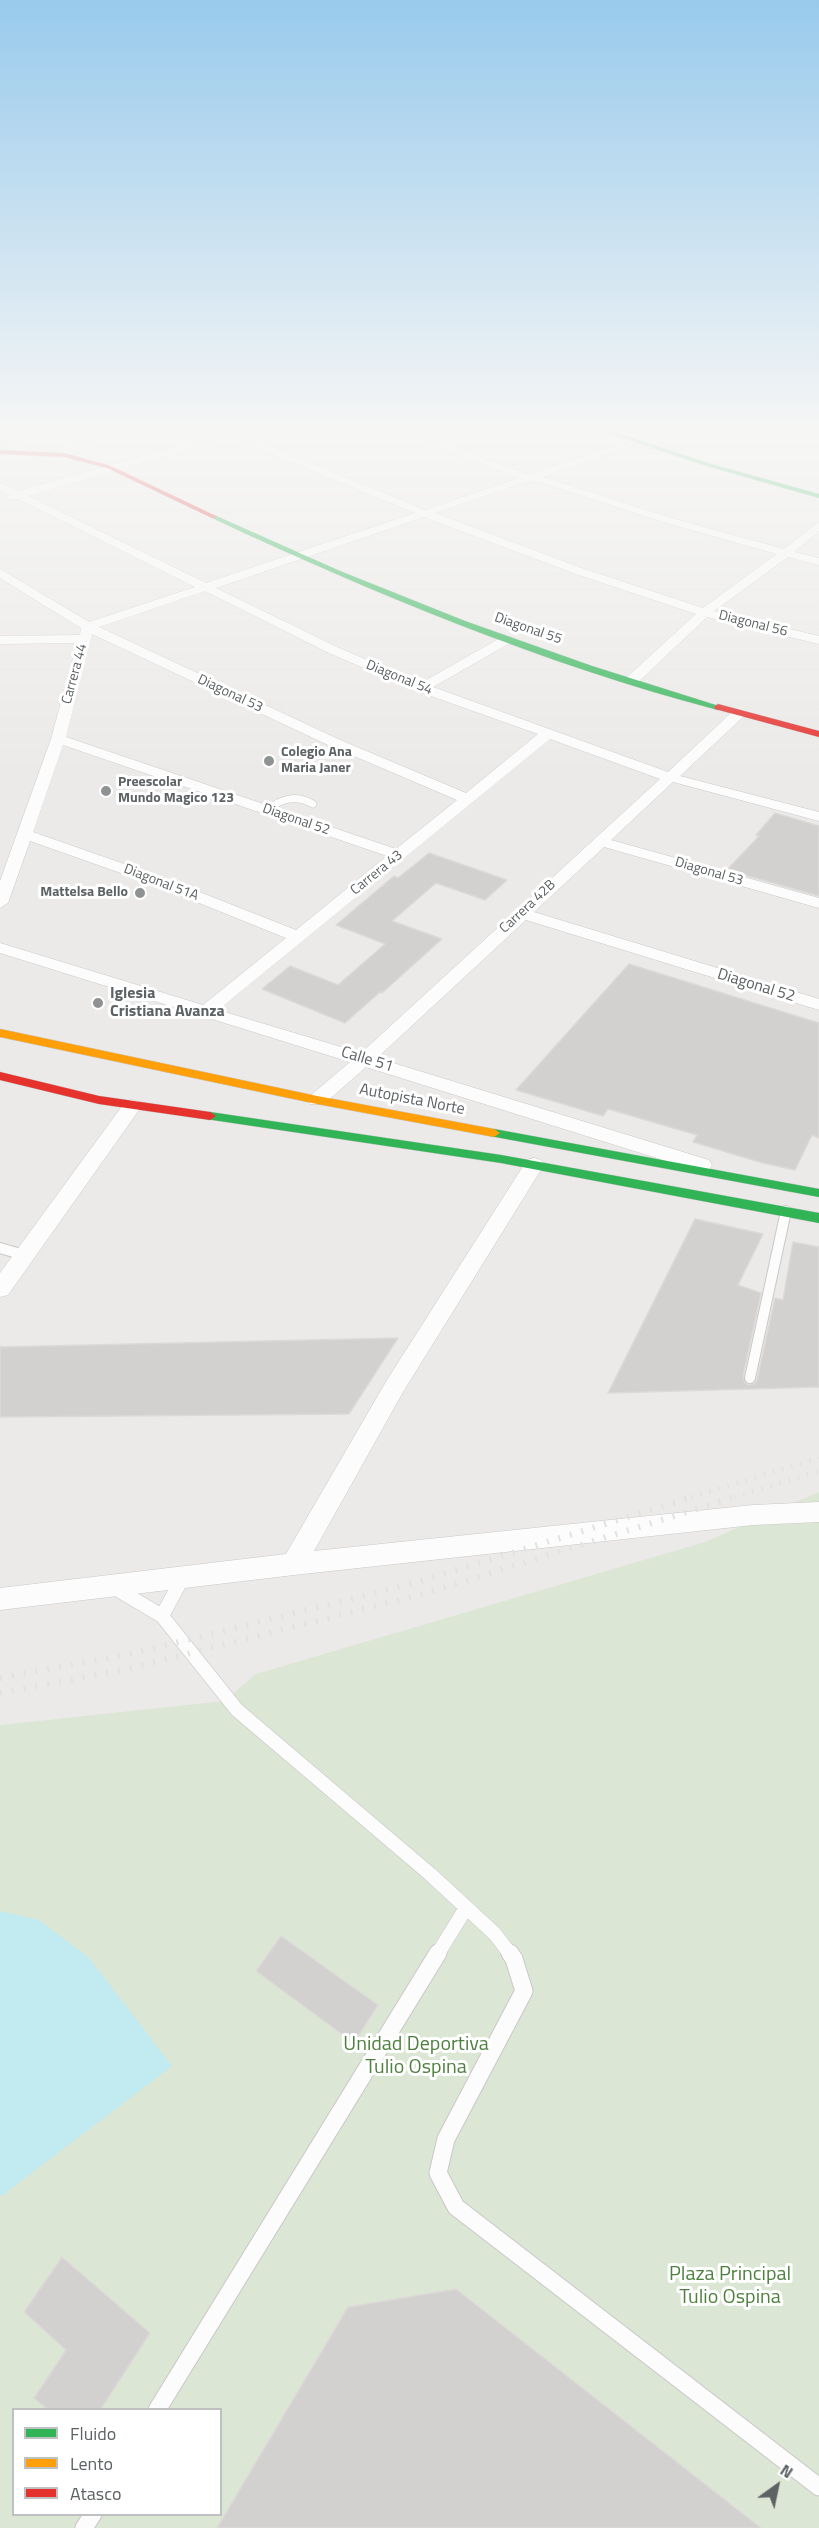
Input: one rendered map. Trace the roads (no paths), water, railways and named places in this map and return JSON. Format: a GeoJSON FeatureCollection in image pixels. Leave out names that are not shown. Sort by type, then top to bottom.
{"type":"FeatureCollection","features":[{"type":"Feature","properties":{"kind":"street","name":"Diagonal 54"},"geometry":{"type":"LineString","coordinates":[[118,545],[333,650],[422,688],[669,777],[819,817]]}},
{"type":"Feature","properties":{"kind":"street","name":"Diagonal 55"},"geometry":{"type":"LineString","coordinates":[[276,545],[394,597],[506,640],[738,714],[819,734]]}},
{"type":"Feature","properties":{"kind":"street","name":"Carrera 44"},"geometry":{"type":"LineString","coordinates":[[0,903],[58,739],[87,633],[203,588],[329,545]]}},
{"type":"Feature","properties":{"kind":"street","name":"Diagonal 56"},"geometry":{"type":"LineString","coordinates":[[507,545],[705,612],[819,640]]}},
{"type":"Feature","properties":{"kind":"street"},"geometry":{"type":"LineString","coordinates":[[757,545],[819,562]]}},
{"type":"Feature","properties":{"kind":"street"},"geometry":{"type":"LineString","coordinates":[[631,681],[705,612],[795,545]]}},
{"type":"Feature","properties":{"kind":"street","name":"Diagonal 53"},"geometry":{"type":"LineString","coordinates":[[0,573],[87,633],[468,799]]}},
{"type":"Feature","properties":{"kind":"street"},"geometry":{"type":"LineString","coordinates":[[0,640],[87,633]]}},
{"type":"Feature","properties":{"kind":"street"},"geometry":{"type":"LineString","coordinates":[[422,688],[506,640]]}},
{"type":"Feature","properties":{"kind":"street","name":"Carrera 42B"},"geometry":{"type":"LineString","coordinates":[[318,1100],[366,1059],[738,714]]}},
{"type":"Feature","properties":{"kind":"street","name":"Carrera 43"},"geometry":{"type":"LineString","coordinates":[[206,1011],[547,734]]}},
{"type":"Feature","properties":{"kind":"street","name":"Diagonal 52"},"geometry":{"type":"LineString","coordinates":[[58,739],[399,855]]}},
{"type":"Feature","properties":{"kind":"street","name":"Diagonal 51A"},"geometry":{"type":"LineString","coordinates":[[24,834],[158,881],[297,936]]}},
{"type":"Feature","properties":{"kind":"street","name":"Diagonal 53"},"geometry":{"type":"LineString","coordinates":[[599,841],[819,903]]}},
{"type":"Feature","properties":{"kind":"street","name":"Diagonal 52"},"geometry":{"type":"LineString","coordinates":[[521,913],[819,1005]]}},
{"type":"Feature","properties":{"kind":"street","name":"Calle 51"},"geometry":{"type":"LineString","coordinates":[[0,948],[650,1147],[732,1175]]}},
{"type":"Feature","properties":{"kind":"street","name":"Autopista Norte"},"geometry":{"type":"LineString","coordinates":[[0,1033],[318,1100],[732,1175],[819,1193]]}},
{"type":"Feature","properties":{"kind":"street"},"geometry":{"type":"LineString","coordinates":[[0,1076],[61,1093],[132,1106],[308,1129],[664,1186],[819,1218]]}},
{"type":"Feature","properties":{"kind":"street"},"geometry":{"type":"LineString","coordinates":[[0,1289],[132,1106]]}},
{"type":"Feature","properties":{"kind":"street"},"geometry":{"type":"LineString","coordinates":[[294,1564],[395,1386],[534,1165]]}},
{"type":"Feature","properties":{"kind":"street"},"geometry":{"type":"LineString","coordinates":[[0,1599],[294,1564],[753,1515],[819,1512]]}},
{"type":"Feature","properties":{"kind":"lane"},"geometry":{"type":"LineString","coordinates":[[266,810],[280,800],[291,796],[300,797],[313,804]]}},
{"type":"Feature","properties":{"kind":"lane"},"geometry":{"type":"LineString","coordinates":[[750,1378],[786,1211]]}},
{"type":"Feature","properties":{"kind":"lane"},"geometry":{"type":"LineString","coordinates":[[0,1248],[24,1255]]}},
{"type":"Feature","properties":{"kind":"lane"},"geometry":{"type":"LineString","coordinates":[[162,1616],[183,1577]]}},
{"type":"Feature","properties":{"kind":"lane"},"geometry":{"type":"LineString","coordinates":[[112,1586],[162,1616],[237,1710],[495,1934],[514,1959],[524,1991],[446,2139],[438,2173],[456,2207],[819,2487]]}},
{"type":"Feature","properties":{"kind":"lane"},"geometry":{"type":"LineString","coordinates":[[158,2408],[466,1908]]}},
{"type":"Feature","properties":{"kind":"water"},"geometry":{"type":"Polygon","coordinates":[[[0,1911],[39,1920],[89,1958],[172,2066],[0,2197],[0,1911]]]}},
{"type":"Feature","properties":{"kind":"railway"},"geometry":{"type":"LineString","coordinates":[[691,1497],[819,1458]]}},
{"type":"Feature","properties":{"kind":"railway"},"geometry":{"type":"LineString","coordinates":[[734,1497],[819,1471]]}},
{"type":"Feature","properties":{"kind":"railway"},"geometry":{"type":"LineString","coordinates":[[0,1678],[135,1653],[414,1583],[696,1496]]}},
{"type":"Feature","properties":{"kind":"railway"},"geometry":{"type":"LineString","coordinates":[[0,1693],[128,1669],[419,1595],[739,1496]]}},
{"type":"Feature","properties":{"kind":"place","name":"Colegio Ana Maria Janer"},"geometry":{"type":"Point","coordinates":[269,761]}},
{"type":"Feature","properties":{"kind":"place","name":"Preescolar Mundo Magico 123"},"geometry":{"type":"Point","coordinates":[106,791]}},
{"type":"Feature","properties":{"kind":"place","name":"Mattelsa Bello"},"geometry":{"type":"Point","coordinates":[140,893]}},
{"type":"Feature","properties":{"kind":"place","name":"Iglesia Cristiana Avanza"},"geometry":{"type":"Point","coordinates":[98,1003]}},
{"type":"Feature","properties":{"kind":"park label","name":"Unidad Deportiva Tulio Ospina"},"geometry":{"type":"Point","coordinates":[416,2056]}},
{"type":"Feature","properties":{"kind":"park label","name":"Plaza Principal Tulio Ospina"},"geometry":{"type":"Point","coordinates":[730,2286]}}]}
